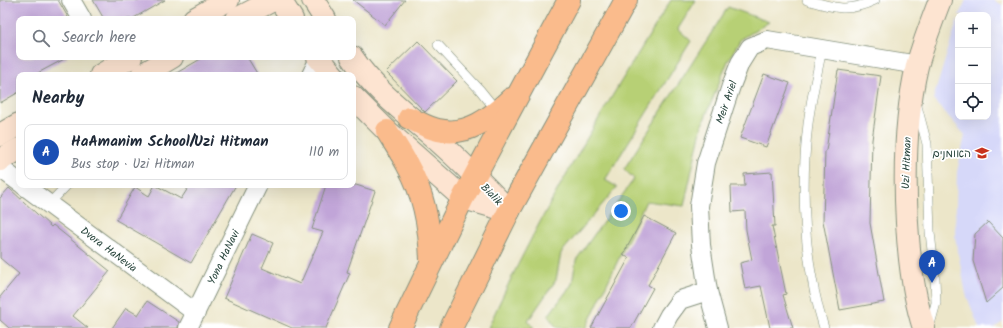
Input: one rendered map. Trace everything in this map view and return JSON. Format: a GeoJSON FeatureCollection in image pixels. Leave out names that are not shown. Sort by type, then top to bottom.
{"type":"FeatureCollection","features":[{"type":"Feature","properties":{"kind":"highway"},"geometry":{"type":"LineString","coordinates":[[400,328],[463,198],[569,0]]}},
{"type":"Feature","properties":{"kind":"highway"},"geometry":{"type":"LineString","coordinates":[[451,328],[509,211],[626,0]]}},
{"type":"Feature","properties":{"kind":"highway"},"geometry":{"type":"LineString","coordinates":[[409,118],[437,130],[451,132],[478,125],[497,112],[521,90]]}},
{"type":"Feature","properties":{"kind":"highway"},"geometry":{"type":"LineString","coordinates":[[387,131],[409,166],[418,189],[429,225],[431,264]]}},
{"type":"Feature","properties":{"kind":"street"},"geometry":{"type":"LineString","coordinates":[[71,0],[80,16]]}},
{"type":"Feature","properties":{"kind":"street"},"geometry":{"type":"LineString","coordinates":[[199,16],[228,0]]}},
{"type":"Feature","properties":{"kind":"street"},"geometry":{"type":"LineString","coordinates":[[243,16],[272,0]]}},
{"type":"Feature","properties":{"kind":"street"},"geometry":{"type":"LineString","coordinates":[[280,0],[290,16]]}},
{"type":"Feature","properties":{"kind":"street"},"geometry":{"type":"LineString","coordinates":[[313,0],[324,16]]}},
{"type":"Feature","properties":{"kind":"street"},"geometry":{"type":"LineString","coordinates":[[326,16],[329,0]]}},
{"type":"Feature","properties":{"kind":"street","name":"Uzi Hitman"},"geometry":{"type":"LineString","coordinates":[[924,328],[919,313],[909,255],[905,196],[906,156],[908,119],[912,91],[930,24],[940,0]]}},
{"type":"Feature","properties":{"kind":"street","name":"Meir Ariel"},"geometry":{"type":"LineString","coordinates":[[718,328],[708,291],[701,245],[699,206],[706,163],[731,86],[740,63],[750,47],[768,40],[918,65]]}},
{"type":"Feature","properties":{"kind":"street"},"geometry":{"type":"LineString","coordinates":[[104,67],[123,60]]}},
{"type":"Feature","properties":{"kind":"street"},"geometry":{"type":"LineString","coordinates":[[147,72],[167,60]]}},
{"type":"Feature","properties":{"kind":"street","name":"Bialik"},"geometry":{"type":"LineString","coordinates":[[354,60],[372,82],[409,118],[438,140],[476,176],[509,211]]}},
{"type":"Feature","properties":{"kind":"street","name":"Bialik"},"geometry":{"type":"LineString","coordinates":[[356,100],[387,131],[463,198],[509,211]]}},
{"type":"Feature","properties":{"kind":"street"},"geometry":{"type":"LineString","coordinates":[[0,135],[16,126]]}},
{"type":"Feature","properties":{"kind":"street"},"geometry":{"type":"LineString","coordinates":[[0,160],[16,150]]}},
{"type":"Feature","properties":{"kind":"street"},"geometry":{"type":"LineString","coordinates":[[0,168],[16,180]]}},
{"type":"Feature","properties":{"kind":"street","name":"Dvora HaNevia"},"geometry":{"type":"LineString","coordinates":[[27,188],[49,204],[192,321]]}},
{"type":"Feature","properties":{"kind":"street","name":"Yona HaNavi"},"geometry":{"type":"LineString","coordinates":[[192,321],[257,188]]}},
{"type":"Feature","properties":{"kind":"street"},"geometry":{"type":"LineString","coordinates":[[662,328],[680,300],[708,291]]}},
{"type":"Feature","properties":{"kind":"lane"},"geometry":{"type":"LineString","coordinates":[[614,22],[632,0]]}},
{"type":"Feature","properties":{"kind":"lane"},"geometry":{"type":"LineString","coordinates":[[807,0],[836,8],[855,8],[875,0]]}},
{"type":"Feature","properties":{"kind":"lane"},"geometry":{"type":"LineString","coordinates":[[438,45],[480,90],[497,112]]}},
{"type":"Feature","properties":{"kind":"lane"},"geometry":{"type":"LineString","coordinates":[[822,49],[808,123],[804,215],[811,269],[824,328]]}},
{"type":"Feature","properties":{"kind":"lane"},"geometry":{"type":"LineString","coordinates":[[912,91],[927,144],[930,232],[936,303],[929,328]]}},
{"type":"Feature","properties":{"kind":"lane"},"geometry":{"type":"LineString","coordinates":[[49,204],[64,188]]}},
{"type":"Feature","properties":{"kind":"shaded area","name":"האומנים"},"geometry":{"type":"Polygon","coordinates":[[[966,0],[993,0],[1003,5],[1003,322],[994,328],[979,328],[966,294],[955,237],[957,172],[965,135],[933,99],[955,28],[955,120],[991,120],[991,12],[960,12],[966,0]]]}},
{"type":"Feature","properties":{"kind":"green space"},"geometry":{"type":"Polygon","coordinates":[[[671,0],[696,0],[678,29],[691,41],[605,180],[617,187],[561,253],[556,280],[528,321],[534,328],[488,328],[529,243],[551,202],[598,120],[671,0]]]}},
{"type":"Feature","properties":{"kind":"green space"},"geometry":{"type":"Polygon","coordinates":[[[728,7],[769,22],[740,40],[728,61],[702,125],[684,206],[646,201],[586,328],[557,328],[548,316],[572,284],[576,260],[634,179],[624,169],[728,7]]]}},
{"type":"Feature","properties":{"kind":"building"},"geometry":{"type":"Polygon","coordinates":[[[0,0],[58,0],[67,16],[16,16],[16,60],[62,60],[40,72],[16,72],[16,94],[0,103],[0,0]]]}},
{"type":"Feature","properties":{"kind":"building"},"geometry":{"type":"Polygon","coordinates":[[[93,0],[165,0],[137,16],[102,16],[93,0]]]}},
{"type":"Feature","properties":{"kind":"building"},"geometry":{"type":"Polygon","coordinates":[[[353,0],[405,0],[385,25],[353,0]]]}},
{"type":"Feature","properties":{"kind":"building"},"geometry":{"type":"Polygon","coordinates":[[[418,41],[457,81],[425,112],[386,72],[418,41]]]}},
{"type":"Feature","properties":{"kind":"building"},"geometry":{"type":"Polygon","coordinates":[[[199,60],[249,60],[256,72],[178,72],[199,60]]]}},
{"type":"Feature","properties":{"kind":"building"},"geometry":{"type":"Polygon","coordinates":[[[838,70],[881,76],[872,140],[870,223],[884,302],[840,310],[823,221],[825,151],[838,70]]]}},
{"type":"Feature","properties":{"kind":"building"},"geometry":{"type":"Polygon","coordinates":[[[764,74],[790,83],[766,147],[740,138],[764,74]]]}},
{"type":"Feature","properties":{"kind":"building"},"geometry":{"type":"Polygon","coordinates":[[[772,172],[775,226],[772,226],[786,294],[783,295],[793,328],[770,328],[761,286],[745,289],[740,263],[752,260],[746,230],[745,211],[732,212],[731,186],[745,186],[744,174],[772,172]]]}},
{"type":"Feature","properties":{"kind":"building"},"geometry":{"type":"Polygon","coordinates":[[[356,185],[375,191],[347,272],[350,273],[326,328],[292,328],[224,298],[252,234],[273,243],[262,268],[300,284],[323,232],[312,229],[325,188],[356,188],[356,185]]]}},
{"type":"Feature","properties":{"kind":"building"},"geometry":{"type":"Polygon","coordinates":[[[9,188],[51,227],[53,225],[110,271],[73,316],[88,328],[9,328],[0,320],[0,297],[19,274],[0,258],[0,198],[9,188]]]}},
{"type":"Feature","properties":{"kind":"building"},"geometry":{"type":"Polygon","coordinates":[[[134,188],[149,196],[153,188],[161,188],[181,199],[188,188],[234,188],[191,263],[116,220],[134,188]]]}},
{"type":"Feature","properties":{"kind":"building"},"geometry":{"type":"Polygon","coordinates":[[[644,216],[676,233],[648,285],[653,288],[631,328],[591,328],[629,258],[623,255],[644,216]]]}},
{"type":"Feature","properties":{"kind":"building"},"geometry":{"type":"Polygon","coordinates":[[[988,222],[1003,238],[1003,288],[986,303],[973,261],[975,234],[988,222]]]}},
{"type":"Feature","properties":{"kind":"building"},"geometry":{"type":"Polygon","coordinates":[[[147,301],[179,322],[178,328],[112,328],[126,308],[138,315],[147,301]]]}},
{"type":"Feature","properties":{"kind":"place","name":"האומנים"},"geometry":{"type":"Point","coordinates":[982,153]}},
{"type":"Feature","properties":{"kind":"place","name":"HaAmanim School/Uzi Hitman"},"geometry":{"type":"Point","coordinates":[932,283]}}]}
